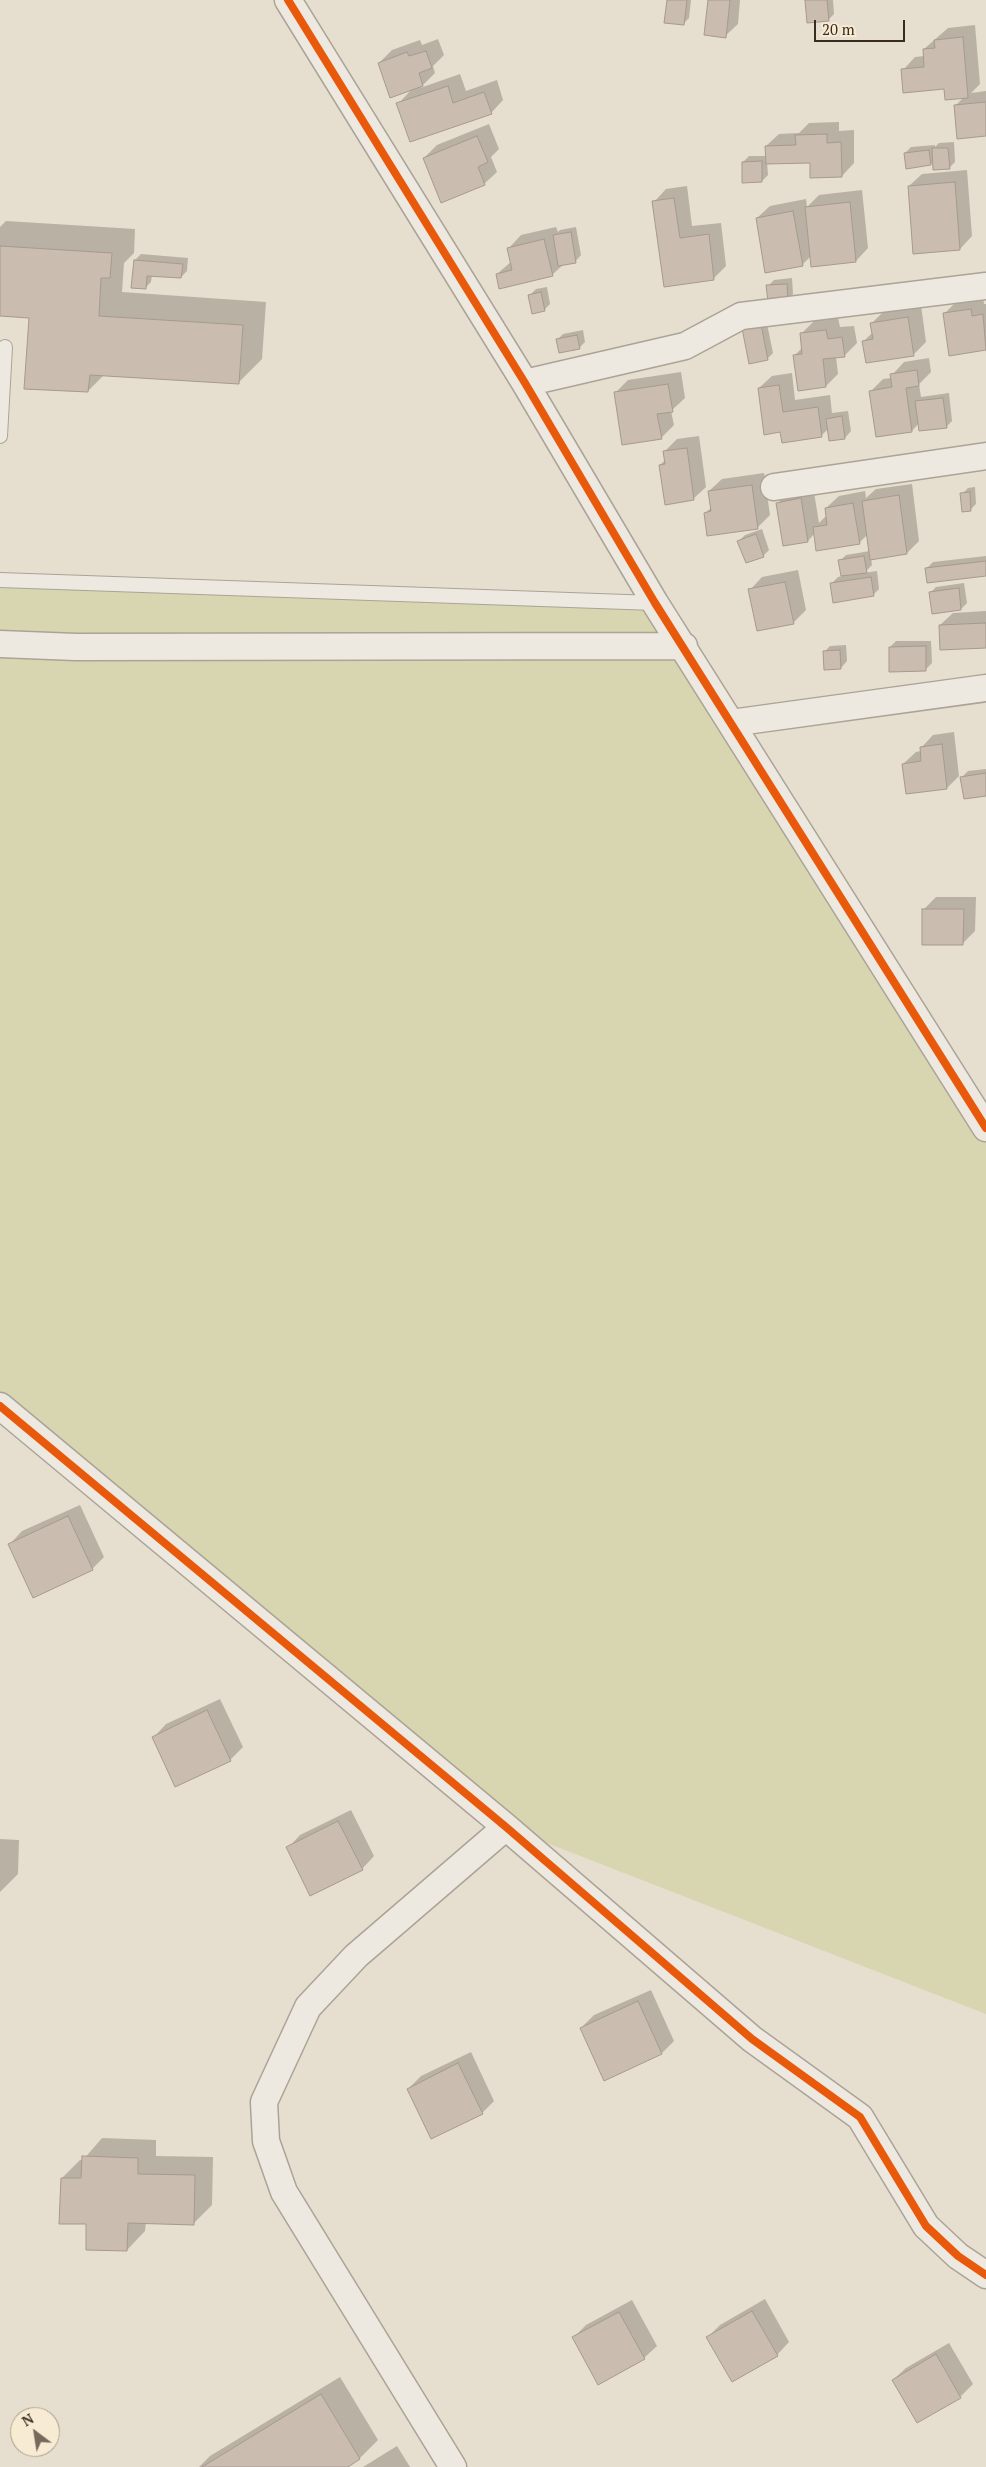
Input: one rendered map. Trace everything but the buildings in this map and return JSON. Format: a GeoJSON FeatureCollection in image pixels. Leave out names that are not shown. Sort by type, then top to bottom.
{"type":"FeatureCollection","features":[{"type":"Feature","properties":{"kind":"street"},"geometry":{"type":"LineString","coordinates":[[288,0],[524,383],[655,603],[684,646],[986,1128]]}},
{"type":"Feature","properties":{"kind":"street"},"geometry":{"type":"LineString","coordinates":[[524,383],[684,346],[741,316],[986,286]]}},
{"type":"Feature","properties":{"kind":"street"},"geometry":{"type":"LineString","coordinates":[[774,487],[986,456]]}},
{"type":"Feature","properties":{"kind":"street"},"geometry":{"type":"LineString","coordinates":[[0,644],[76,647],[684,646]]}},
{"type":"Feature","properties":{"kind":"street"},"geometry":{"type":"LineString","coordinates":[[731,723],[986,688]]}},
{"type":"Feature","properties":{"kind":"street"},"geometry":{"type":"LineString","coordinates":[[0,1406],[506,1827],[752,2039],[860,2117],[926,2226],[958,2256],[986,2275]]}},
{"type":"Feature","properties":{"kind":"street"},"geometry":{"type":"LineString","coordinates":[[453,2467],[284,2192],[266,2141],[264,2102],[308,2007],[356,1956],[506,1827]]}},
{"type":"Feature","properties":{"kind":"lane"},"geometry":{"type":"LineString","coordinates":[[0,436],[6,347]]}},
{"type":"Feature","properties":{"kind":"lane"},"geometry":{"type":"LineString","coordinates":[[0,580],[655,603]]}},
{"type":"Feature","properties":{"kind":"green space"},"geometry":{"type":"Polygon","coordinates":[[[0,580],[655,603],[986,1128],[986,2014],[506,1827],[0,1406],[0,580]]]}},
{"type":"Feature","properties":{"kind":"cycle path"},"geometry":{"type":"LineString","coordinates":[[288,0],[525,383],[655,603],[986,1128]]}},
{"type":"Feature","properties":{"kind":"cycle path"},"geometry":{"type":"LineString","coordinates":[[0,1406],[506,1827],[752,2039],[860,2117],[926,2226],[958,2256],[986,2275]]}}]}
